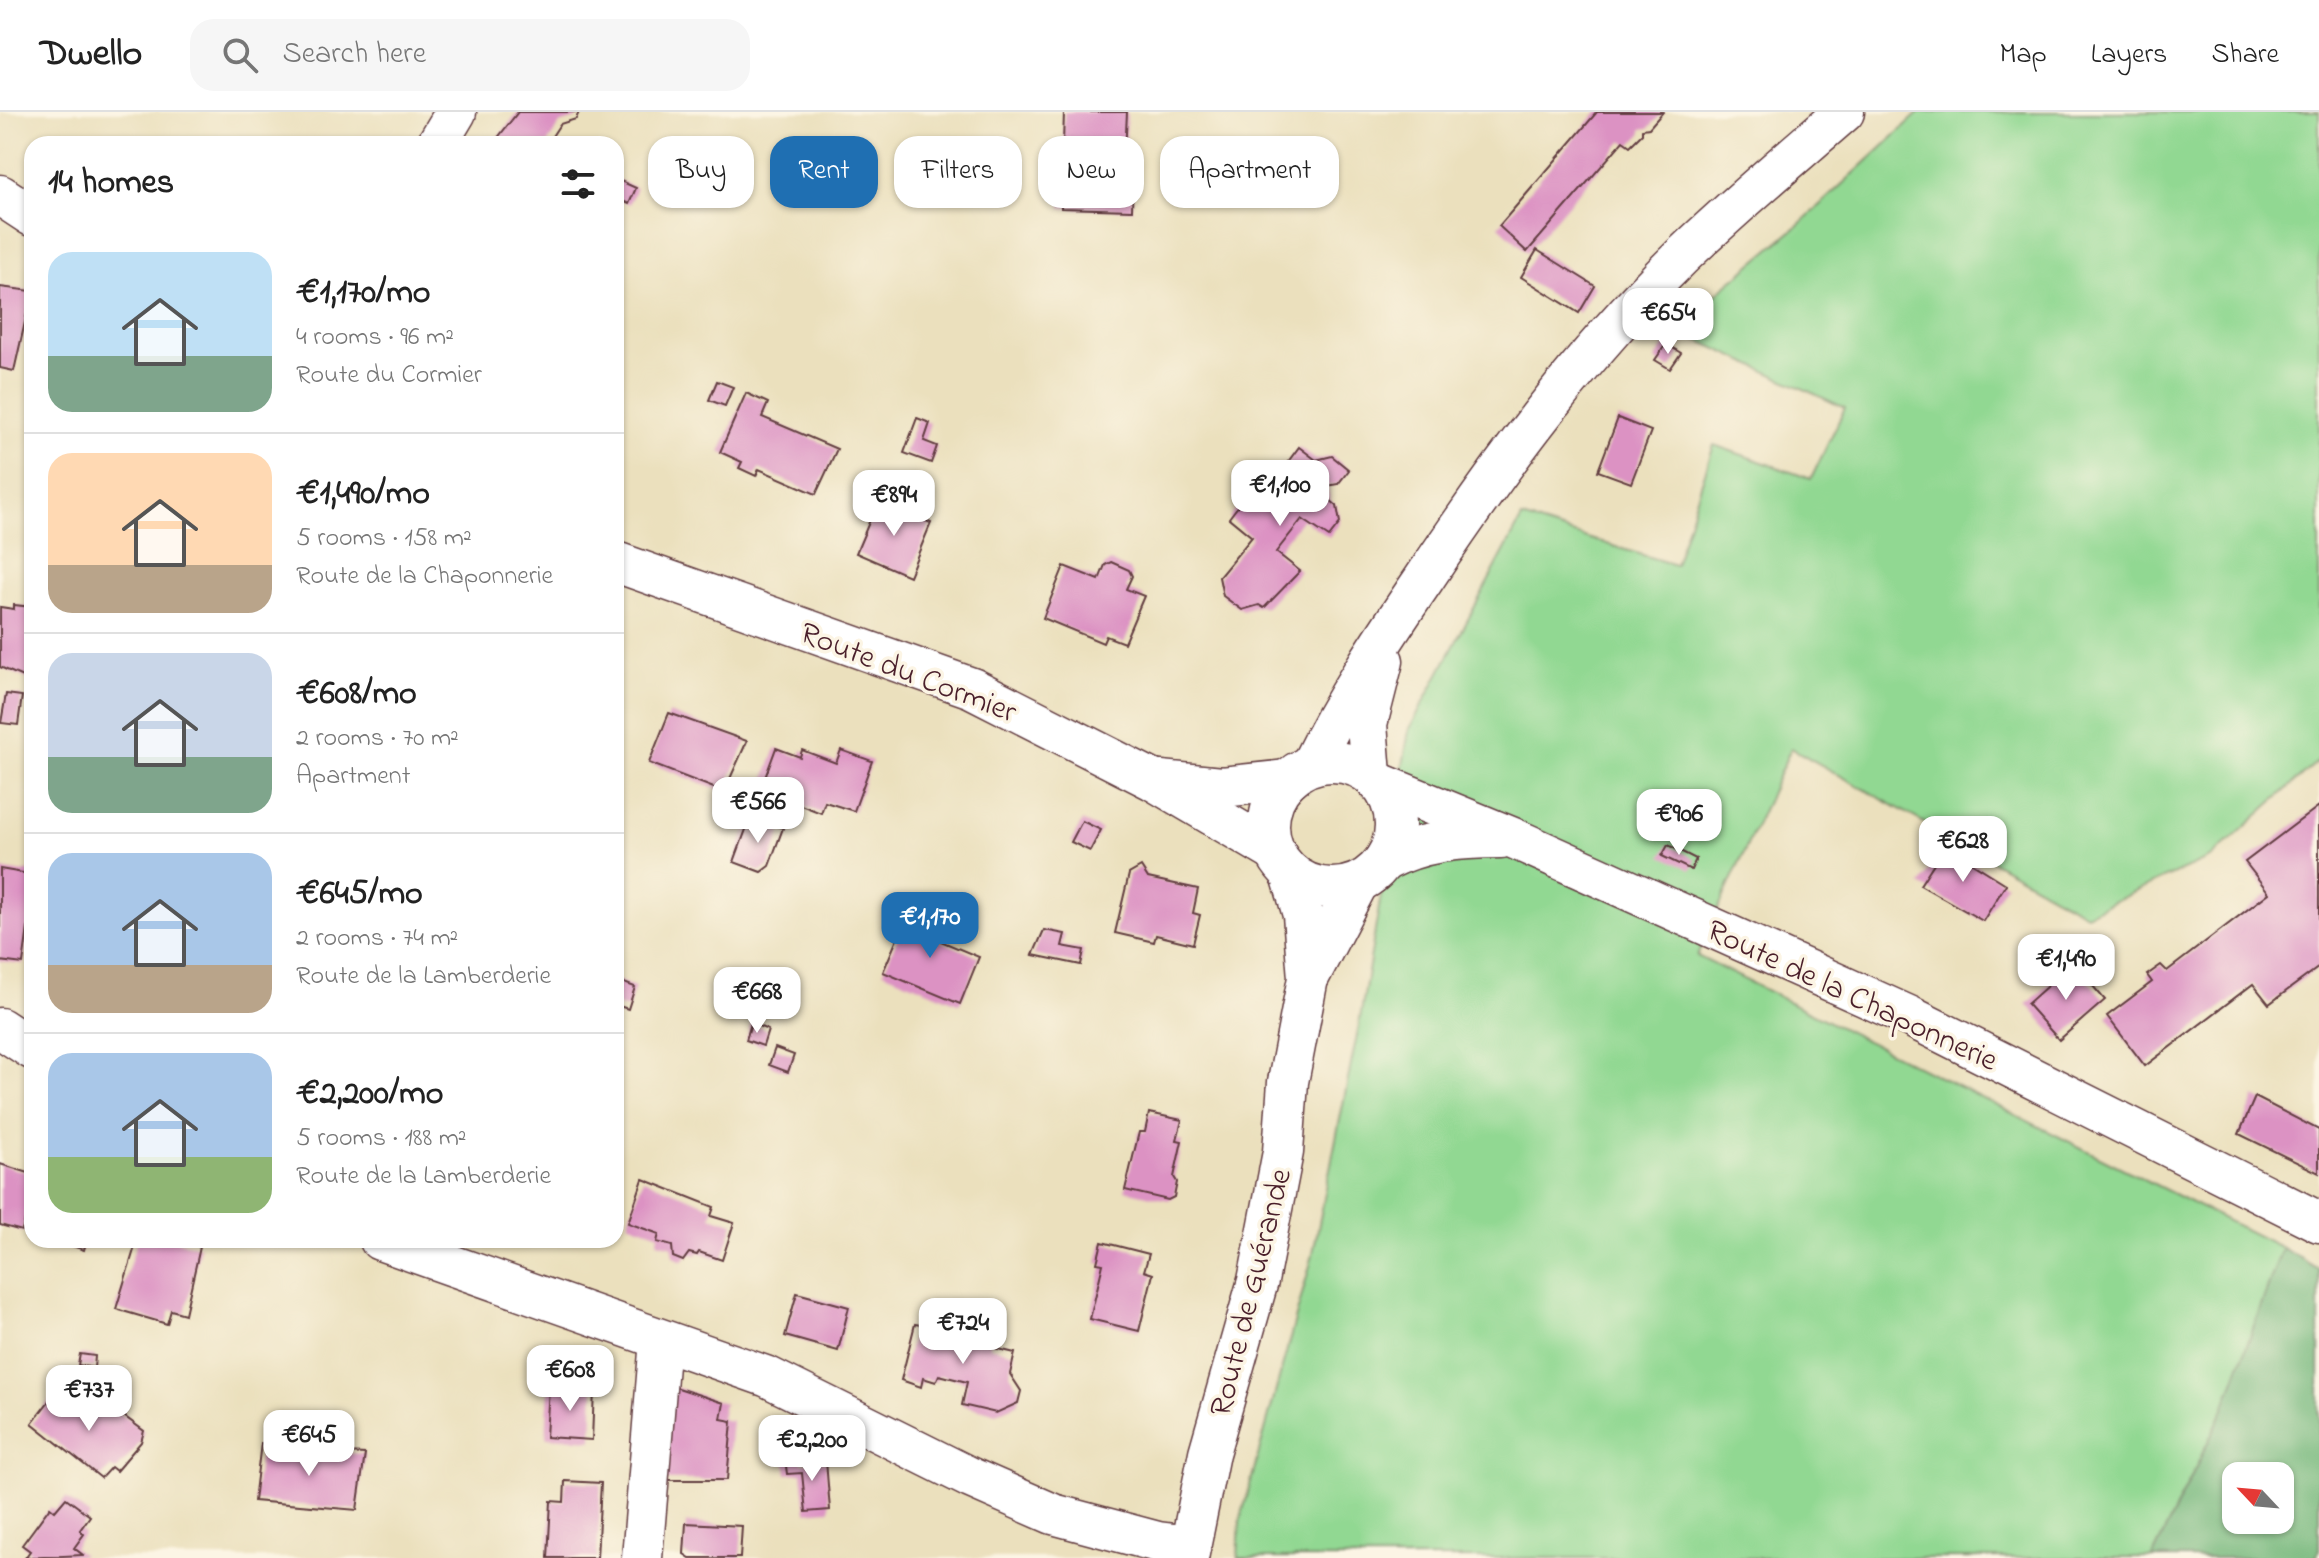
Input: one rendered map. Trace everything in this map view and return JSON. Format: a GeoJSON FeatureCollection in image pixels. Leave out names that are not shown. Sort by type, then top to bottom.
{"type":"FeatureCollection","features":[{"type":"Feature","properties":{"kind":"street"},"geometry":{"type":"LineString","coordinates":[[442,136],[456,112]]}},
{"type":"Feature","properties":{"kind":"street"},"geometry":{"type":"LineString","coordinates":[[1513,838],[1462,838],[1410,847],[1371,872],[1330,888],[1303,882],[1283,863],[1269,833],[1270,814],[1276,795],[1300,772],[1493,477],[1612,332],[1680,258],[1844,112]]}},
{"type":"Feature","properties":{"kind":"street"},"geometry":{"type":"LineString","coordinates":[[0,195],[24,211]]}},
{"type":"Feature","properties":{"kind":"street","name":"Route du Cormier"},"geometry":{"type":"LineString","coordinates":[[624,565],[972,688],[1153,780],[1283,863]]}},
{"type":"Feature","properties":{"kind":"street"},"geometry":{"type":"LineString","coordinates":[[1375,779],[1367,724],[1392,627]]}},
{"type":"Feature","properties":{"kind":"street"},"geometry":{"type":"LineString","coordinates":[[1153,780],[1222,787],[1300,772],[1332,762],[1352,765],[1375,779],[1390,801],[1395,821],[1393,842],[1371,872]]}},
{"type":"Feature","properties":{"kind":"street","name":"Route de la Chaponnerie"},"geometry":{"type":"LineString","coordinates":[[1375,779],[1911,1017],[2319,1222]]}},
{"type":"Feature","properties":{"kind":"street","name":"Route de Guérande"},"geometry":{"type":"LineString","coordinates":[[1189,1552],[1209,1453],[1258,1281],[1272,1215],[1283,1152],[1294,1044],[1308,978],[1303,915],[1283,863]]}},
{"type":"Feature","properties":{"kind":"street","name":"Route de Guérande"},"geometry":{"type":"LineString","coordinates":[[1308,978],[1371,872]]}},
{"type":"Feature","properties":{"kind":"street"},"geometry":{"type":"LineString","coordinates":[[0,1028],[24,1044]]}},
{"type":"Feature","properties":{"kind":"street"},"geometry":{"type":"LineString","coordinates":[[402,1248],[768,1377],[971,1478],[1053,1514],[1189,1552]]}},
{"type":"Feature","properties":{"kind":"street"},"geometry":{"type":"LineString","coordinates":[[642,1558],[660,1340]]}},
{"type":"Feature","properties":{"kind":"green space"},"geometry":{"type":"Polygon","coordinates":[[[1920,112],[2319,112],[2319,760],[2212,857],[2086,914],[1791,748],[1697,956],[2282,1248],[2224,1409],[2152,1558],[1238,1558],[1240,1522],[1312,1258],[1359,1025],[1409,730],[1522,518],[1675,565],[1714,445],[1811,479],[1845,408],[1674,329],[1794,229],[1920,112]]]}},
{"type":"Feature","properties":{"kind":"green space"},"geometry":{"type":"Polygon","coordinates":[[[2282,1248],[2319,1269],[2319,1550],[2316,1558],[2152,1558],[2224,1409],[2282,1248]]]}},
{"type":"Feature","properties":{"kind":"building"},"geometry":{"type":"Polygon","coordinates":[[[518,112],[579,112],[576,119],[560,124],[552,136],[499,136],[518,112]]]}},
{"type":"Feature","properties":{"kind":"building"},"geometry":{"type":"Polygon","coordinates":[[[1064,112],[1127,112],[1126,136],[1063,136],[1064,112]]]}},
{"type":"Feature","properties":{"kind":"building"},"geometry":{"type":"Polygon","coordinates":[[[1597,112],[1663,112],[1649,128],[1642,129],[1642,134],[1630,146],[1623,141],[1527,252],[1499,226],[1597,112]]]}},
{"type":"Feature","properties":{"kind":"building"},"geometry":{"type":"Polygon","coordinates":[[[624,183],[636,188],[629,204],[624,202],[624,183]]]}},
{"type":"Feature","properties":{"kind":"building"},"geometry":{"type":"Polygon","coordinates":[[[1061,208],[1132,208],[1132,210],[1061,208]]]}},
{"type":"Feature","properties":{"kind":"building"},"geometry":{"type":"Polygon","coordinates":[[[1537,250],[1595,286],[1579,313],[1521,277],[1537,250]]]}},
{"type":"Feature","properties":{"kind":"building"},"geometry":{"type":"Polygon","coordinates":[[[0,287],[24,290],[24,327],[14,371],[0,368],[0,287]]]}},
{"type":"Feature","properties":{"kind":"building"},"geometry":{"type":"Polygon","coordinates":[[[1666,344],[1681,353],[1670,369],[1655,360],[1666,344]]]}},
{"type":"Feature","properties":{"kind":"building"},"geometry":{"type":"Polygon","coordinates":[[[717,381],[733,387],[725,406],[709,400],[717,381]]]}},
{"type":"Feature","properties":{"kind":"building"},"geometry":{"type":"Polygon","coordinates":[[[746,393],[768,403],[762,417],[837,449],[816,494],[759,469],[756,476],[739,468],[742,462],[720,452],[746,393]]]}},
{"type":"Feature","properties":{"kind":"building"},"geometry":{"type":"Polygon","coordinates":[[[917,418],[930,423],[924,441],[937,446],[931,463],[904,453],[917,418]]]}},
{"type":"Feature","properties":{"kind":"building"},"geometry":{"type":"Polygon","coordinates":[[[1618,418],[1651,431],[1631,483],[1598,471],[1618,418]]]}},
{"type":"Feature","properties":{"kind":"building"},"geometry":{"type":"Polygon","coordinates":[[[1299,447],[1316,460],[1332,456],[1349,470],[1338,484],[1327,486],[1330,500],[1337,506],[1340,523],[1329,537],[1302,519],[1276,552],[1300,571],[1264,608],[1259,605],[1242,610],[1223,596],[1219,577],[1252,537],[1229,518],[1254,485],[1275,501],[1279,496],[1276,478],[1299,447]]]}},
{"type":"Feature","properties":{"kind":"building"},"geometry":{"type":"Polygon","coordinates":[[[878,501],[931,523],[909,576],[856,553],[878,501]]]}},
{"type":"Feature","properties":{"kind":"building"},"geometry":{"type":"Polygon","coordinates":[[[1111,562],[1129,570],[1132,576],[1126,589],[1144,596],[1124,643],[1106,636],[1103,643],[1043,618],[1064,566],[1099,580],[1105,565],[1111,562]]]}},
{"type":"Feature","properties":{"kind":"building"},"geometry":{"type":"Polygon","coordinates":[[[14,605],[24,606],[24,678],[0,667],[0,607],[14,609],[14,605]]]}},
{"type":"Feature","properties":{"kind":"building"},"geometry":{"type":"Polygon","coordinates":[[[6,694],[22,696],[18,725],[1,723],[6,694]]]}},
{"type":"Feature","properties":{"kind":"building"},"geometry":{"type":"Polygon","coordinates":[[[669,713],[747,741],[724,792],[649,763],[669,713]]]}},
{"type":"Feature","properties":{"kind":"building"},"geometry":{"type":"Polygon","coordinates":[[[776,748],[800,757],[802,750],[836,763],[841,750],[872,761],[854,811],[825,802],[821,813],[762,786],[776,748]]]}},
{"type":"Feature","properties":{"kind":"building"},"geometry":{"type":"Polygon","coordinates":[[[2319,806],[2319,967],[2269,1004],[2253,984],[2145,1066],[2107,1016],[2152,982],[2147,975],[2161,965],[2167,971],[2269,893],[2245,862],[2319,806]]]}},
{"type":"Feature","properties":{"kind":"building"},"geometry":{"type":"Polygon","coordinates":[[[751,816],[783,828],[769,866],[761,872],[734,862],[751,816]]]}},
{"type":"Feature","properties":{"kind":"building"},"geometry":{"type":"Polygon","coordinates":[[[1082,821],[1101,830],[1090,851],[1071,842],[1082,821]]]}},
{"type":"Feature","properties":{"kind":"building"},"geometry":{"type":"Polygon","coordinates":[[[1668,845],[1696,859],[1691,870],[1662,856],[1668,845]]]}},
{"type":"Feature","properties":{"kind":"building"},"geometry":{"type":"Polygon","coordinates":[[[1945,846],[2006,884],[1983,921],[1920,885],[1945,846]]]}},
{"type":"Feature","properties":{"kind":"building"},"geometry":{"type":"Polygon","coordinates":[[[1141,867],[1148,878],[1198,889],[1193,913],[1200,915],[1193,944],[1156,935],[1154,942],[1115,933],[1129,874],[1141,867]]]}},
{"type":"Feature","properties":{"kind":"building"},"geometry":{"type":"Polygon","coordinates":[[[0,869],[24,873],[24,957],[23,964],[0,961],[0,869]]]}},
{"type":"Feature","properties":{"kind":"building"},"geometry":{"type":"Polygon","coordinates":[[[909,911],[937,922],[931,937],[979,957],[960,1004],[883,972],[909,911]]]}},
{"type":"Feature","properties":{"kind":"building"},"geometry":{"type":"Polygon","coordinates":[[[1044,930],[1065,934],[1062,946],[1084,950],[1081,965],[1033,955],[1044,930]]]}},
{"type":"Feature","properties":{"kind":"building"},"geometry":{"type":"Polygon","coordinates":[[[2073,963],[2105,1000],[2059,1040],[2027,1004],[2073,963]]]}},
{"type":"Feature","properties":{"kind":"building"},"geometry":{"type":"Polygon","coordinates":[[[624,983],[635,987],[628,1009],[624,1008],[624,983]]]}},
{"type":"Feature","properties":{"kind":"building"},"geometry":{"type":"Polygon","coordinates":[[[751,1023],[768,1030],[763,1046],[746,1040],[751,1023]]]}},
{"type":"Feature","properties":{"kind":"building"},"geometry":{"type":"Polygon","coordinates":[[[775,1048],[794,1055],[788,1072],[769,1065],[775,1048]]]}},
{"type":"Feature","properties":{"kind":"building"},"geometry":{"type":"Polygon","coordinates":[[[2255,1097],[2319,1130],[2319,1173],[2239,1134],[2255,1097]]]}},
{"type":"Feature","properties":{"kind":"building"},"geometry":{"type":"Polygon","coordinates":[[[1149,1113],[1182,1120],[1177,1140],[1182,1141],[1174,1177],[1177,1182],[1174,1197],[1168,1200],[1125,1190],[1139,1132],[1145,1132],[1149,1113]]]}},
{"type":"Feature","properties":{"kind":"building"},"geometry":{"type":"Polygon","coordinates":[[[0,1164],[24,1172],[24,1224],[22,1231],[0,1225],[0,1164]]]}},
{"type":"Feature","properties":{"kind":"building"},"geometry":{"type":"Polygon","coordinates":[[[643,1179],[714,1207],[711,1216],[734,1223],[722,1260],[699,1252],[697,1255],[689,1253],[683,1261],[673,1257],[672,1246],[657,1242],[659,1234],[628,1223],[643,1179]]]}},
{"type":"Feature","properties":{"kind":"building"},"geometry":{"type":"Polygon","coordinates":[[[1102,1242],[1149,1254],[1144,1271],[1153,1274],[1139,1331],[1090,1319],[1103,1264],[1097,1263],[1102,1242]]]}},
{"type":"Feature","properties":{"kind":"building"},"geometry":{"type":"Polygon","coordinates":[[[135,1248],[200,1248],[185,1314],[171,1310],[167,1324],[116,1309],[135,1248]]]}},
{"type":"Feature","properties":{"kind":"building"},"geometry":{"type":"Polygon","coordinates":[[[797,1293],[849,1307],[838,1351],[785,1336],[797,1293]]]}},
{"type":"Feature","properties":{"kind":"building"},"geometry":{"type":"Polygon","coordinates":[[[915,1324],[992,1337],[990,1347],[1015,1353],[1010,1374],[1021,1391],[1018,1403],[996,1413],[962,1405],[967,1382],[939,1375],[936,1382],[923,1378],[921,1387],[901,1380],[915,1324]]]}},
{"type":"Feature","properties":{"kind":"building"},"geometry":{"type":"Polygon","coordinates":[[[80,1354],[95,1356],[94,1368],[78,1365],[80,1354]]]}},
{"type":"Feature","properties":{"kind":"building"},"geometry":{"type":"Polygon","coordinates":[[[669,1385],[724,1403],[721,1419],[732,1421],[727,1480],[665,1480],[669,1385]]]}},
{"type":"Feature","properties":{"kind":"building"},"geometry":{"type":"Polygon","coordinates":[[[60,1387],[100,1418],[109,1405],[144,1431],[141,1442],[116,1471],[111,1467],[101,1478],[32,1423],[60,1387]]]}},
{"type":"Feature","properties":{"kind":"building"},"geometry":{"type":"Polygon","coordinates":[[[549,1387],[594,1389],[592,1440],[546,1437],[549,1387]]]}},
{"type":"Feature","properties":{"kind":"building"},"geometry":{"type":"Polygon","coordinates":[[[261,1443],[285,1444],[286,1450],[365,1454],[357,1510],[254,1501],[261,1443]]]}},
{"type":"Feature","properties":{"kind":"building"},"geometry":{"type":"Polygon","coordinates":[[[802,1457],[802,1463],[826,1461],[830,1510],[806,1512],[802,1473],[787,1474],[785,1458],[802,1457]]]}},
{"type":"Feature","properties":{"kind":"building"},"geometry":{"type":"Polygon","coordinates":[[[565,1481],[601,1483],[597,1558],[548,1558],[551,1501],[564,1502],[565,1481]]]}},
{"type":"Feature","properties":{"kind":"building"},"geometry":{"type":"Polygon","coordinates":[[[66,1498],[90,1516],[80,1530],[84,1534],[74,1548],[83,1555],[25,1558],[30,1551],[22,1545],[50,1507],[55,1511],[66,1498]]]}},
{"type":"Feature","properties":{"kind":"building"},"geometry":{"type":"Polygon","coordinates":[[[686,1523],[742,1526],[740,1558],[690,1558],[684,1554],[686,1523]]]}}]}
